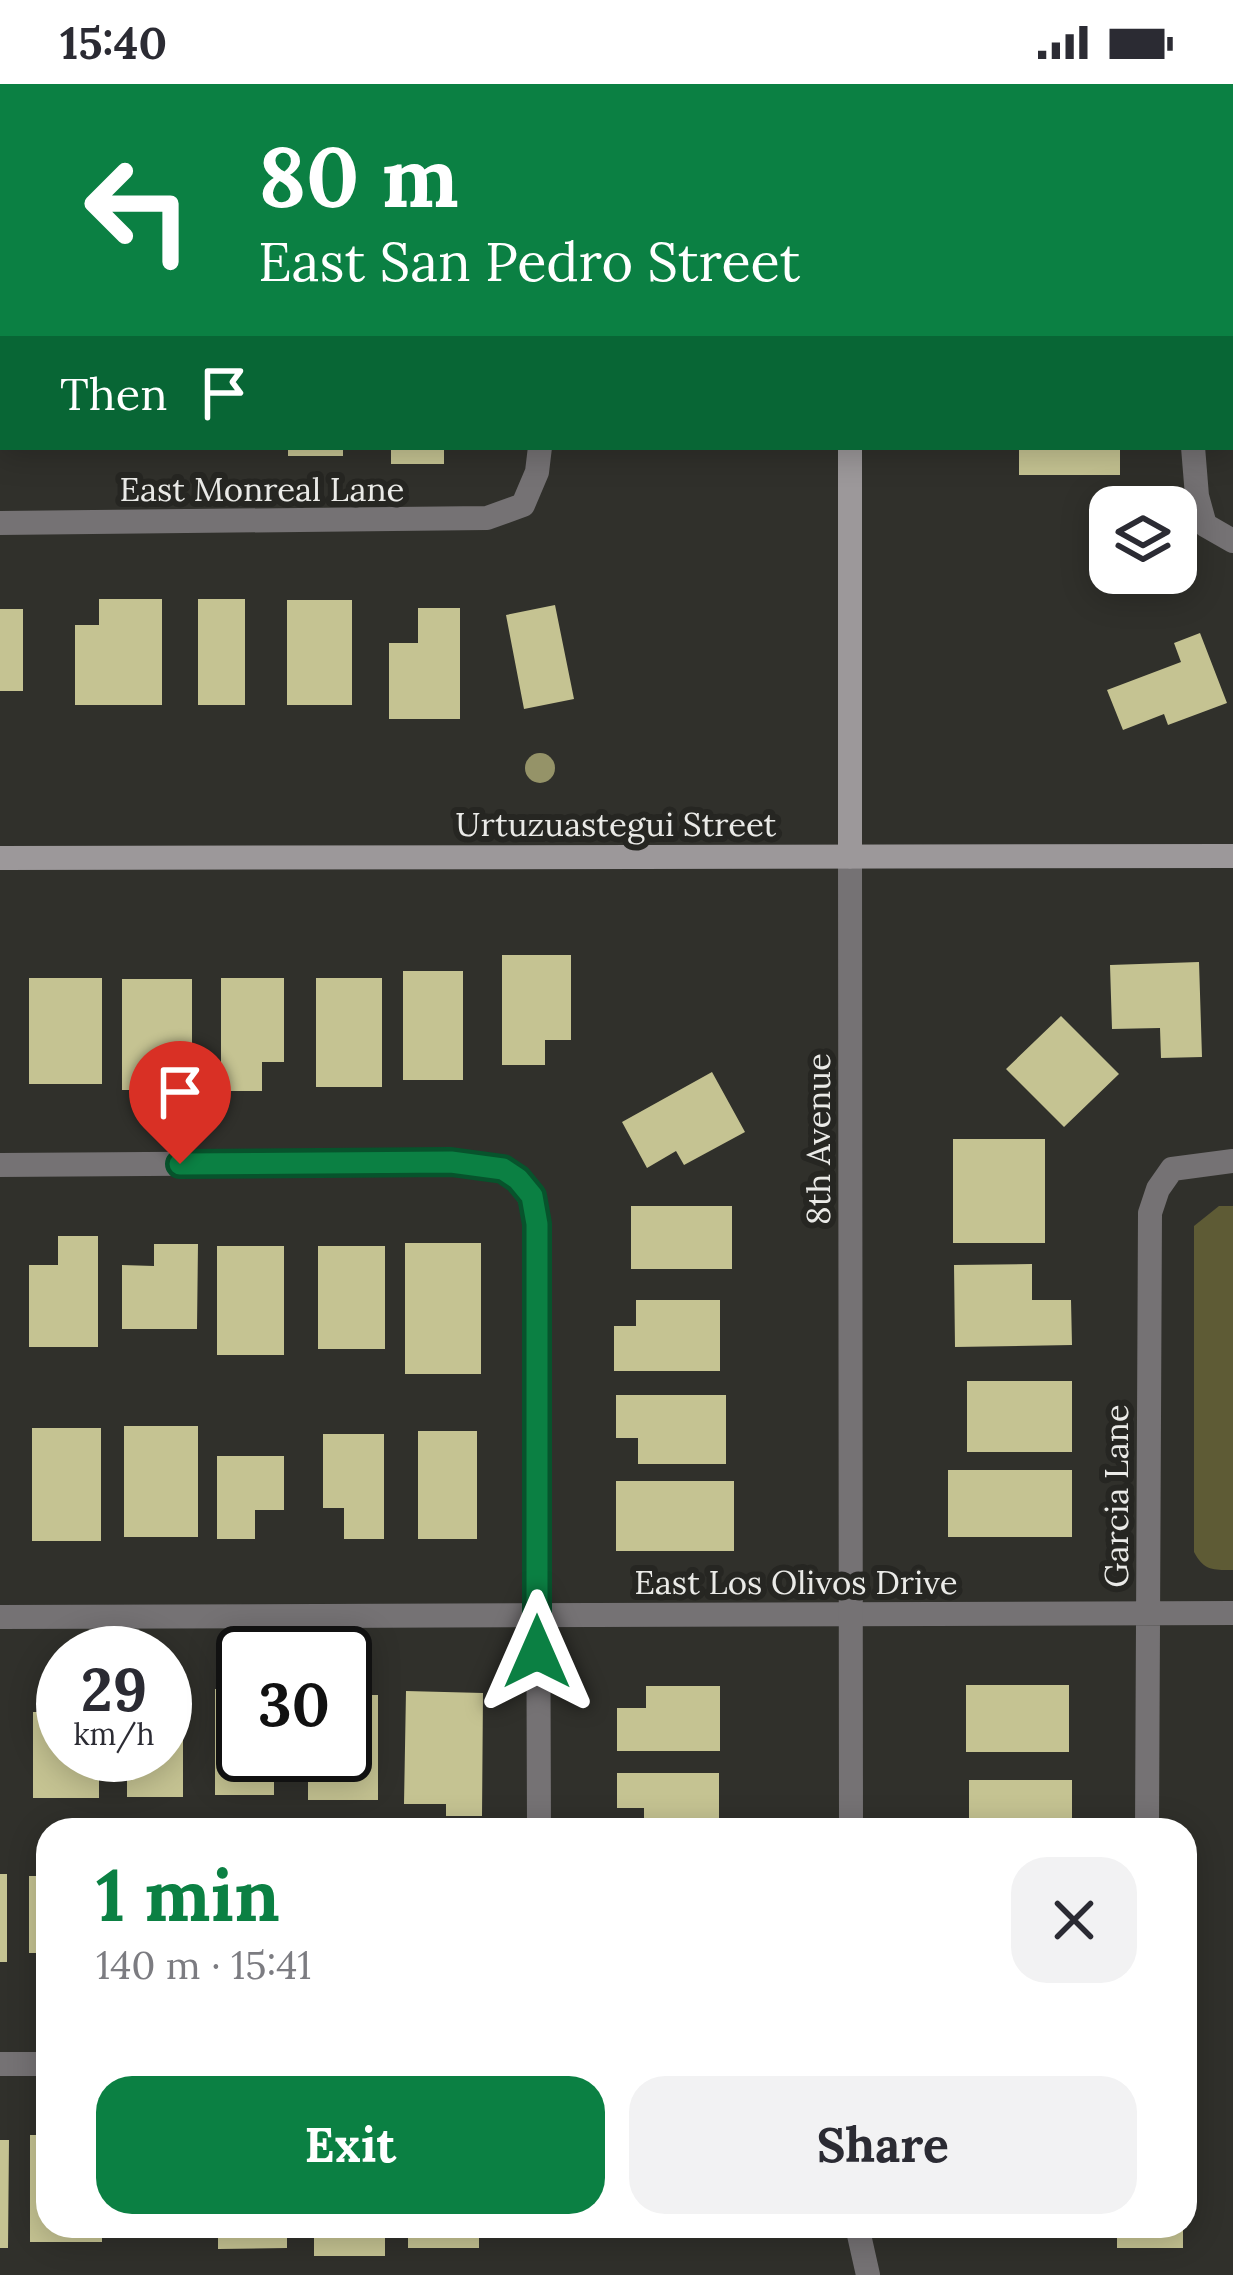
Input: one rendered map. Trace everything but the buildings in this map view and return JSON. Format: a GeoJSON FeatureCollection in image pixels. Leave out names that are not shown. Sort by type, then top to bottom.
{"type":"FeatureCollection","features":[{"type":"Feature","properties":{"kind":"main road","name":"8th Avenue"},"geometry":{"type":"LineString","coordinates":[[850,450],[850,857]]}},
{"type":"Feature","properties":{"kind":"main road","name":"Urtuzuastegui Street"},"geometry":{"type":"LineString","coordinates":[[0,857],[1233,856]]}},
{"type":"Feature","properties":{"kind":"street","name":"East Monreal Lane"},"geometry":{"type":"LineString","coordinates":[[0,523],[487,518],[523,505],[537,472],[540,450]]}},
{"type":"Feature","properties":{"kind":"street"},"geometry":{"type":"LineString","coordinates":[[1193,450],[1205,525],[1233,541]]}},
{"type":"Feature","properties":{"kind":"street","name":"8th Avenue"},"geometry":{"type":"LineString","coordinates":[[850,857],[851,1818]]}},
{"type":"Feature","properties":{"kind":"street","name":"Garcia Lane"},"geometry":{"type":"LineString","coordinates":[[1147,1818],[1150,1214],[1158,1189],[1172,1169],[1233,1161]]}},
{"type":"Feature","properties":{"kind":"street"},"geometry":{"type":"LineString","coordinates":[[0,1165],[451,1162],[503,1169],[518,1179],[532,1196],[537,1224],[539,1818]]}},
{"type":"Feature","properties":{"kind":"street","name":"East Los Olivos Drive"},"geometry":{"type":"LineString","coordinates":[[0,1617],[1233,1613]]}},
{"type":"Feature","properties":{"kind":"street"},"geometry":{"type":"LineString","coordinates":[[0,2064],[36,2064]]}},
{"type":"Feature","properties":{"kind":"street"},"geometry":{"type":"LineString","coordinates":[[860,2238],[868,2275]]}},
{"type":"Feature","properties":{"kind":"shaded area"},"geometry":{"type":"Polygon","coordinates":[[[1219,1206],[1233,1206],[1233,1570],[1210,1568],[1194,1552],[1194,1226],[1219,1206]]]}},
{"type":"Feature","properties":{"kind":"route"},"geometry":{"type":"LineString","coordinates":[[180,1164],[451,1162],[503,1169],[532,1196],[537,1224],[537,1652]]}}]}
